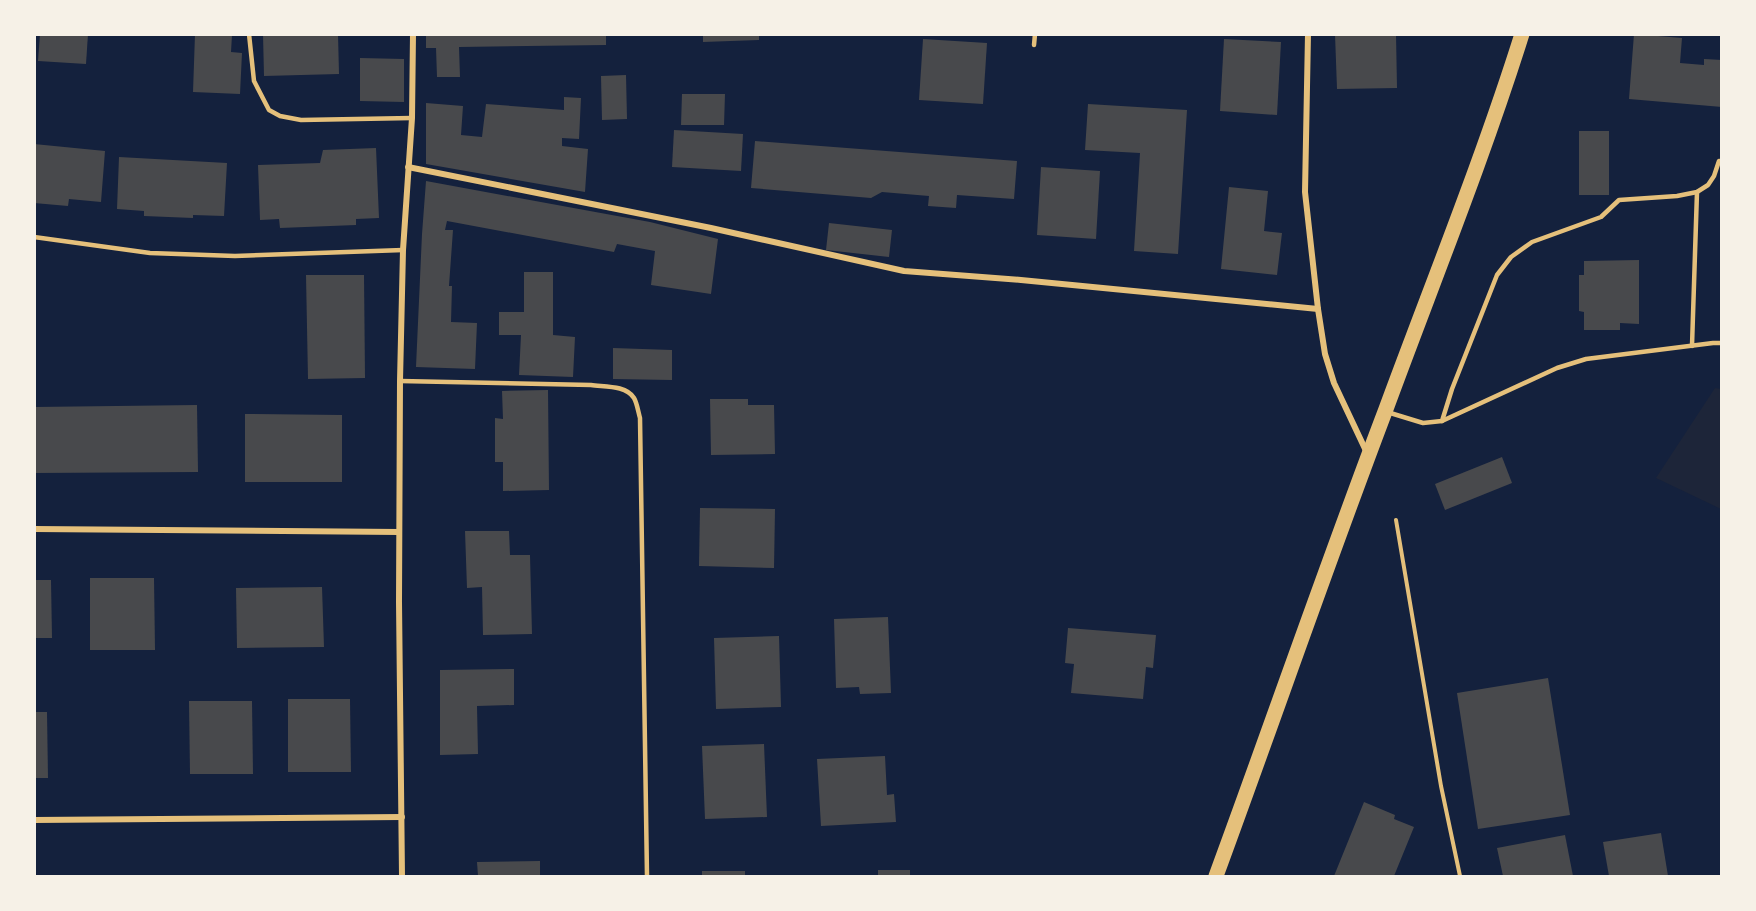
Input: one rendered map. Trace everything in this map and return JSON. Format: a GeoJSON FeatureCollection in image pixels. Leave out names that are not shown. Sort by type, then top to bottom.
{"type":"FeatureCollection","features":[{"type":"Feature","properties":{"kind":"main road"},"geometry":{"type":"LineString","coordinates":[[1216,876],[1384,411],[1474,175],[1522,34]]}},
{"type":"Feature","properties":{"kind":"street"},"geometry":{"type":"LineString","coordinates":[[402,876],[400,381],[403,250],[412,118],[413,34]]}},
{"type":"Feature","properties":{"kind":"street"},"geometry":{"type":"LineString","coordinates":[[1308,34],[1305,192],[1318,309],[1325,354],[1334,383],[1369,456]]}},
{"type":"Feature","properties":{"kind":"street"},"geometry":{"type":"LineString","coordinates":[[408,167],[711,228],[904,271],[1318,309]]}},
{"type":"Feature","properties":{"kind":"street"},"geometry":{"type":"LineString","coordinates":[[34,529],[399,532]]}},
{"type":"Feature","properties":{"kind":"street"},"geometry":{"type":"LineString","coordinates":[[34,820],[402,817]]}},
{"type":"Feature","properties":{"kind":"lane"},"geometry":{"type":"LineString","coordinates":[[249,34],[254,81],[269,110],[280,116],[301,120],[412,118]]}},
{"type":"Feature","properties":{"kind":"lane"},"geometry":{"type":"LineString","coordinates":[[1034,45],[1035,34]]}},
{"type":"Feature","properties":{"kind":"lane"},"geometry":{"type":"LineString","coordinates":[[1442,421],[1452,389],[1497,275],[1511,256],[1532,242],[1601,217],[1619,200],[1677,196],[1697,192],[1708,185],[1719,161]]}},
{"type":"Feature","properties":{"kind":"lane"},"geometry":{"type":"LineString","coordinates":[[1692,346],[1697,192]]}},
{"type":"Feature","properties":{"kind":"lane"},"geometry":{"type":"LineString","coordinates":[[34,237],[150,253],[192,255],[235,256],[403,250]]}},
{"type":"Feature","properties":{"kind":"lane"},"geometry":{"type":"LineString","coordinates":[[1384,411],[1423,423],[1442,421],[1557,368],[1586,359],[1722,344]]}},
{"type":"Feature","properties":{"kind":"lane"},"geometry":{"type":"LineString","coordinates":[[400,381],[591,385],[622,389],[629,392],[635,399],[640,417],[647,876]]}},
{"type":"Feature","properties":{"kind":"path"},"geometry":{"type":"LineString","coordinates":[[1396,520],[1460,876]]}},
{"type":"Feature","properties":{"kind":"shaded area"},"geometry":{"type":"Polygon","coordinates":[[[1715,388],[1721,389],[1721,509],[1656,478],[1715,388]]]}},
{"type":"Feature","properties":{"kind":"building"},"geometry":{"type":"Polygon","coordinates":[[[40,34],[88,34],[86,64],[38,61],[40,34]]]}},
{"type":"Feature","properties":{"kind":"building"},"geometry":{"type":"Polygon","coordinates":[[[195,34],[232,35],[231,52],[242,53],[240,94],[193,92],[195,34]]]}},
{"type":"Feature","properties":{"kind":"building"},"geometry":{"type":"Polygon","coordinates":[[[263,34],[338,34],[339,74],[264,76],[263,34]]]}},
{"type":"Feature","properties":{"kind":"building"},"geometry":{"type":"Polygon","coordinates":[[[426,34],[606,34],[606,45],[459,47],[460,77],[437,77],[436,48],[426,48],[426,34]]]}},
{"type":"Feature","properties":{"kind":"building"},"geometry":{"type":"Polygon","coordinates":[[[703,34],[759,34],[759,40],[703,42],[703,34]]]}},
{"type":"Feature","properties":{"kind":"building"},"geometry":{"type":"Polygon","coordinates":[[[1335,34],[1396,34],[1397,88],[1337,89],[1335,34]]]}},
{"type":"Feature","properties":{"kind":"building"},"geometry":{"type":"Polygon","coordinates":[[[1634,34],[1682,38],[1680,63],[1704,65],[1704,59],[1722,60],[1722,107],[1629,99],[1634,34]]]}},
{"type":"Feature","properties":{"kind":"building"},"geometry":{"type":"Polygon","coordinates":[[[923,39],[987,43],[983,104],[919,100],[923,39]]]}},
{"type":"Feature","properties":{"kind":"building"},"geometry":{"type":"Polygon","coordinates":[[[1224,39],[1281,42],[1277,115],[1220,111],[1224,39]]]}},
{"type":"Feature","properties":{"kind":"building"},"geometry":{"type":"Polygon","coordinates":[[[360,58],[404,59],[404,102],[360,101],[360,58]]]}},
{"type":"Feature","properties":{"kind":"building"},"geometry":{"type":"Polygon","coordinates":[[[626,75],[627,119],[602,120],[601,76],[626,75]]]}},
{"type":"Feature","properties":{"kind":"building"},"geometry":{"type":"Polygon","coordinates":[[[682,94],[725,94],[724,125],[681,125],[682,94]]]}},
{"type":"Feature","properties":{"kind":"building"},"geometry":{"type":"Polygon","coordinates":[[[564,97],[581,98],[579,139],[562,138],[562,146],[588,149],[585,192],[426,164],[426,103],[463,106],[461,135],[482,137],[486,104],[564,110],[564,97]]]}},
{"type":"Feature","properties":{"kind":"building"},"geometry":{"type":"Polygon","coordinates":[[[1088,104],[1187,110],[1178,254],[1134,251],[1140,153],[1085,150],[1088,104]]]}},
{"type":"Feature","properties":{"kind":"building"},"geometry":{"type":"Polygon","coordinates":[[[674,130],[743,134],[741,171],[672,167],[674,130]]]}},
{"type":"Feature","properties":{"kind":"building"},"geometry":{"type":"Polygon","coordinates":[[[1579,131],[1609,131],[1609,195],[1579,195],[1579,131]]]}},
{"type":"Feature","properties":{"kind":"building"},"geometry":{"type":"Polygon","coordinates":[[[755,141],[1017,161],[1014,199],[957,195],[956,208],[928,206],[929,196],[882,192],[871,198],[751,188],[755,141]]]}},
{"type":"Feature","properties":{"kind":"building"},"geometry":{"type":"Polygon","coordinates":[[[34,144],[105,151],[101,202],[69,199],[68,206],[34,203],[34,144]]]}},
{"type":"Feature","properties":{"kind":"building"},"geometry":{"type":"Polygon","coordinates":[[[376,148],[379,218],[356,219],[356,225],[280,228],[279,219],[260,220],[258,165],[320,163],[323,150],[376,148]]]}},
{"type":"Feature","properties":{"kind":"building"},"geometry":{"type":"Polygon","coordinates":[[[119,157],[227,163],[224,216],[193,215],[193,218],[144,216],[144,211],[117,209],[119,157]]]}},
{"type":"Feature","properties":{"kind":"building"},"geometry":{"type":"Polygon","coordinates":[[[1041,167],[1100,171],[1096,239],[1037,235],[1041,167]]]}},
{"type":"Feature","properties":{"kind":"building"},"geometry":{"type":"Polygon","coordinates":[[[426,181],[650,222],[718,239],[711,294],[651,285],[655,251],[617,244],[614,252],[447,221],[445,230],[453,230],[449,286],[452,286],[451,322],[477,323],[475,369],[416,367],[426,181]]]}},
{"type":"Feature","properties":{"kind":"building"},"geometry":{"type":"Polygon","coordinates":[[[1229,187],[1268,191],[1264,231],[1282,233],[1277,275],[1221,269],[1229,187]]]}},
{"type":"Feature","properties":{"kind":"building"},"geometry":{"type":"Polygon","coordinates":[[[829,223],[892,230],[889,257],[826,250],[829,223]]]}},
{"type":"Feature","properties":{"kind":"building"},"geometry":{"type":"Polygon","coordinates":[[[1639,260],[1639,324],[1620,323],[1620,330],[1584,330],[1584,312],[1579,311],[1579,275],[1584,275],[1584,261],[1639,260]]]}},
{"type":"Feature","properties":{"kind":"building"},"geometry":{"type":"Polygon","coordinates":[[[524,272],[553,272],[553,335],[575,337],[573,377],[519,375],[521,335],[499,335],[499,312],[524,312],[524,272]]]}},
{"type":"Feature","properties":{"kind":"building"},"geometry":{"type":"Polygon","coordinates":[[[306,275],[364,275],[365,378],[308,379],[306,275]]]}},
{"type":"Feature","properties":{"kind":"building"},"geometry":{"type":"Polygon","coordinates":[[[613,348],[672,350],[672,380],[613,379],[613,348]]]}},
{"type":"Feature","properties":{"kind":"building"},"geometry":{"type":"Polygon","coordinates":[[[548,390],[549,490],[503,491],[503,462],[495,462],[495,418],[503,419],[502,391],[548,390]]]}},
{"type":"Feature","properties":{"kind":"building"},"geometry":{"type":"Polygon","coordinates":[[[710,399],[748,399],[748,405],[774,405],[775,454],[711,455],[710,399]]]}},
{"type":"Feature","properties":{"kind":"building"},"geometry":{"type":"Polygon","coordinates":[[[197,405],[198,472],[34,473],[34,407],[197,405]]]}},
{"type":"Feature","properties":{"kind":"building"},"geometry":{"type":"Polygon","coordinates":[[[245,414],[342,415],[342,482],[245,482],[245,414]]]}},
{"type":"Feature","properties":{"kind":"building"},"geometry":{"type":"Polygon","coordinates":[[[1502,457],[1512,483],[1445,510],[1435,484],[1502,457]]]}},
{"type":"Feature","properties":{"kind":"building"},"geometry":{"type":"Polygon","coordinates":[[[700,508],[775,509],[774,568],[699,566],[700,508]]]}},
{"type":"Feature","properties":{"kind":"building"},"geometry":{"type":"Polygon","coordinates":[[[465,531],[509,531],[510,555],[530,555],[532,634],[483,635],[482,587],[467,588],[465,531]]]}},
{"type":"Feature","properties":{"kind":"building"},"geometry":{"type":"Polygon","coordinates":[[[90,578],[154,578],[155,650],[90,650],[90,578]]]}},
{"type":"Feature","properties":{"kind":"building"},"geometry":{"type":"Polygon","coordinates":[[[34,580],[51,580],[52,638],[34,638],[34,580]]]}},
{"type":"Feature","properties":{"kind":"building"},"geometry":{"type":"Polygon","coordinates":[[[322,587],[324,647],[237,648],[236,588],[322,587]]]}},
{"type":"Feature","properties":{"kind":"building"},"geometry":{"type":"Polygon","coordinates":[[[888,617],[891,693],[860,694],[859,687],[836,688],[834,619],[888,617]]]}},
{"type":"Feature","properties":{"kind":"building"},"geometry":{"type":"Polygon","coordinates":[[[1068,628],[1156,635],[1153,668],[1146,667],[1143,699],[1071,693],[1074,664],[1065,663],[1068,628]]]}},
{"type":"Feature","properties":{"kind":"building"},"geometry":{"type":"Polygon","coordinates":[[[779,636],[781,707],[716,709],[714,638],[779,636]]]}},
{"type":"Feature","properties":{"kind":"building"},"geometry":{"type":"Polygon","coordinates":[[[514,669],[514,705],[477,706],[478,754],[440,755],[440,670],[514,669]]]}},
{"type":"Feature","properties":{"kind":"building"},"geometry":{"type":"Polygon","coordinates":[[[1548,678],[1570,815],[1478,829],[1457,693],[1548,678]]]}},
{"type":"Feature","properties":{"kind":"building"},"geometry":{"type":"Polygon","coordinates":[[[288,699],[350,699],[351,772],[288,772],[288,699]]]}},
{"type":"Feature","properties":{"kind":"building"},"geometry":{"type":"Polygon","coordinates":[[[189,701],[252,701],[253,774],[190,774],[189,701]]]}},
{"type":"Feature","properties":{"kind":"building"},"geometry":{"type":"Polygon","coordinates":[[[34,712],[47,712],[48,778],[34,778],[34,712]]]}},
{"type":"Feature","properties":{"kind":"building"},"geometry":{"type":"Polygon","coordinates":[[[764,744],[767,817],[705,819],[702,746],[764,744]]]}},
{"type":"Feature","properties":{"kind":"building"},"geometry":{"type":"Polygon","coordinates":[[[885,756],[887,795],[894,794],[896,822],[821,826],[817,759],[885,756]]]}},
{"type":"Feature","properties":{"kind":"building"},"geometry":{"type":"Polygon","coordinates":[[[1364,802],[1395,815],[1394,819],[1414,827],[1394,876],[1334,876],[1364,802]]]}},
{"type":"Feature","properties":{"kind":"building"},"geometry":{"type":"Polygon","coordinates":[[[1661,833],[1668,876],[1609,876],[1603,842],[1661,833]]]}},
{"type":"Feature","properties":{"kind":"building"},"geometry":{"type":"Polygon","coordinates":[[[1565,835],[1573,876],[1503,876],[1497,848],[1565,835]]]}},
{"type":"Feature","properties":{"kind":"building"},"geometry":{"type":"Polygon","coordinates":[[[540,861],[540,876],[478,876],[477,862],[540,861]]]}},
{"type":"Feature","properties":{"kind":"building"},"geometry":{"type":"Polygon","coordinates":[[[878,870],[910,870],[910,876],[878,876],[878,870]]]}},
{"type":"Feature","properties":{"kind":"building"},"geometry":{"type":"Polygon","coordinates":[[[702,871],[745,871],[745,876],[702,876],[702,871]]]}}]}
